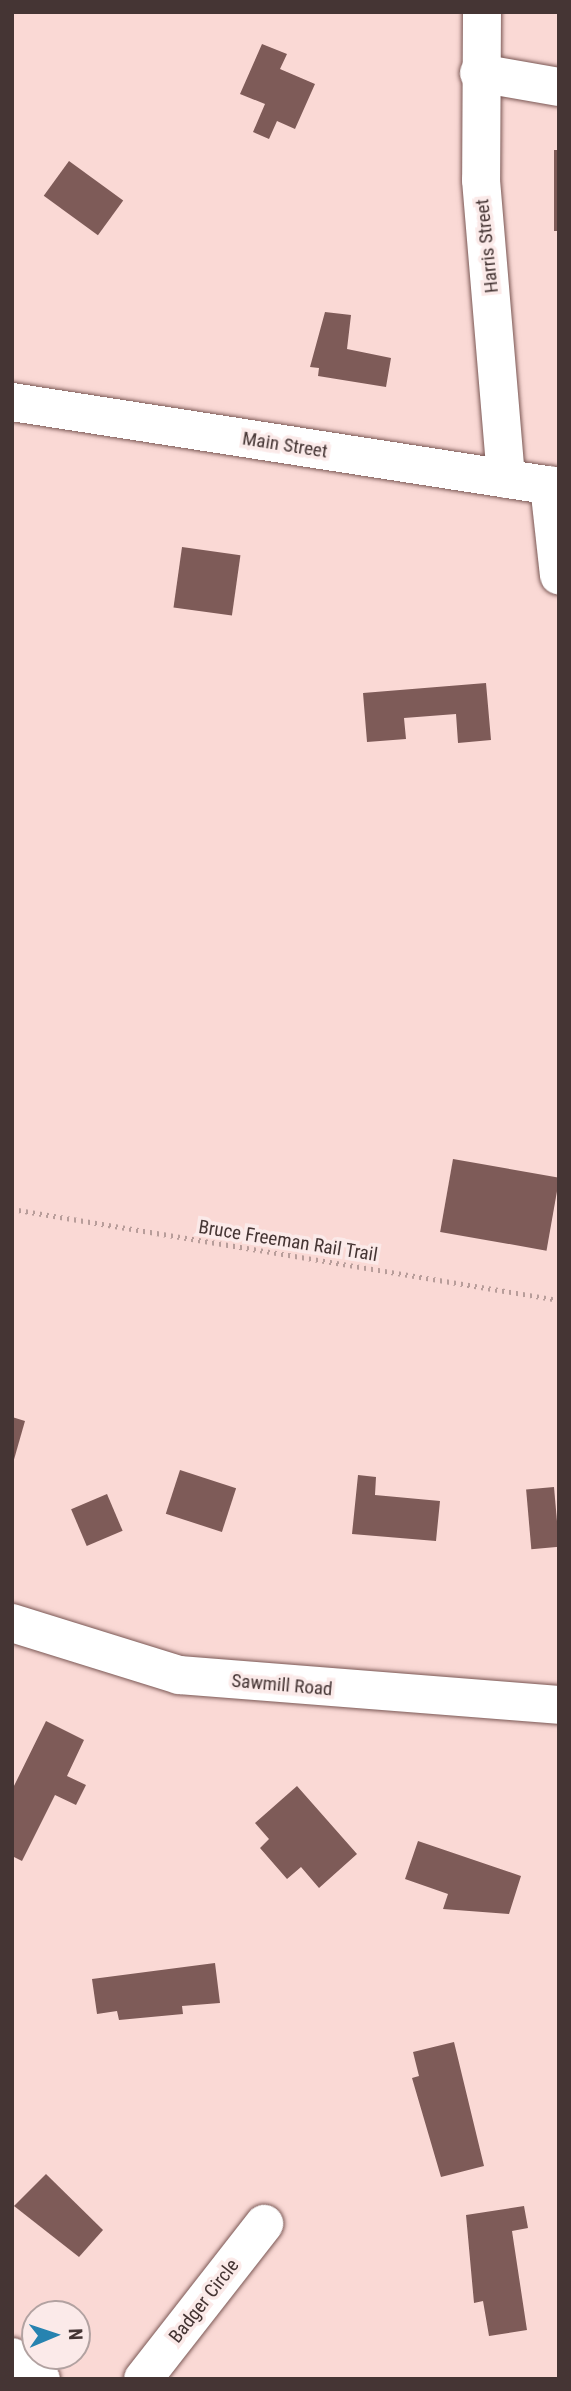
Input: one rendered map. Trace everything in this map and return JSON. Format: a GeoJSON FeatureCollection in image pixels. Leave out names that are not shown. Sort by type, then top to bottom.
{"type":"FeatureCollection","features":[{"type":"Feature","properties":{"kind":"street","name":"Harris Street"},"geometry":{"type":"LineString","coordinates":[[482,12],[479,73],[481,180],[506,479]]}},
{"type":"Feature","properties":{"kind":"street"},"geometry":{"type":"LineString","coordinates":[[479,73],[559,87]]}},
{"type":"Feature","properties":{"kind":"street","name":"Main Street"},"geometry":{"type":"LineString","coordinates":[[12,402],[554,486]]}},
{"type":"Feature","properties":{"kind":"street"},"geometry":{"type":"LineString","coordinates":[[554,486],[559,575]]}},
{"type":"Feature","properties":{"kind":"street","name":"Sawmill Road"},"geometry":{"type":"LineString","coordinates":[[12,1623],[179,1675],[559,1705]]}},
{"type":"Feature","properties":{"kind":"street","name":"Badger Circle"},"geometry":{"type":"LineString","coordinates":[[143,2379],[264,2224]]}},
{"type":"Feature","properties":{"kind":"street"},"geometry":{"type":"LineString","coordinates":[[12,2357],[41,2379]]}},
{"type":"Feature","properties":{"kind":"path","name":"Bruce Freeman Rail Trail"},"geometry":{"type":"LineString","coordinates":[[12,1209],[559,1300]]}},
{"type":"Feature","properties":{"kind":"building"},"geometry":{"type":"Polygon","coordinates":[[[262,44],[287,54],[280,69],[315,84],[295,129],[277,121],[269,139],[253,132],[265,104],[240,94],[262,44]]]}},
{"type":"Feature","properties":{"kind":"building"},"geometry":{"type":"Polygon","coordinates":[[[554,150],[559,150],[559,231],[554,231],[554,150]]]}},
{"type":"Feature","properties":{"kind":"building"},"geometry":{"type":"Polygon","coordinates":[[[69,161],[123,200],[98,235],[44,196],[69,161]]]}},
{"type":"Feature","properties":{"kind":"building"},"geometry":{"type":"Polygon","coordinates":[[[325,312],[351,315],[347,349],[391,358],[386,387],[318,376],[319,368],[310,367],[325,312]]]}},
{"type":"Feature","properties":{"kind":"building"},"geometry":{"type":"Polygon","coordinates":[[[182,547],[240,555],[232,616],[174,607],[182,547]]]}},
{"type":"Feature","properties":{"kind":"building"},"geometry":{"type":"Polygon","coordinates":[[[486,683],[491,740],[458,743],[456,714],[404,718],[406,739],[367,742],[363,693],[486,683]]]}},
{"type":"Feature","properties":{"kind":"building"},"geometry":{"type":"Polygon","coordinates":[[[453,1159],[559,1178],[547,1251],[440,1232],[453,1159]]]}},
{"type":"Feature","properties":{"kind":"building"},"geometry":{"type":"Polygon","coordinates":[[[12,1417],[25,1421],[13,1463],[12,1462],[12,1417]]]}},
{"type":"Feature","properties":{"kind":"building"},"geometry":{"type":"Polygon","coordinates":[[[180,1470],[236,1488],[222,1532],[166,1514],[180,1470]]]}},
{"type":"Feature","properties":{"kind":"building"},"geometry":{"type":"Polygon","coordinates":[[[358,1475],[376,1477],[375,1495],[440,1501],[436,1541],[352,1534],[358,1475]]]}},
{"type":"Feature","properties":{"kind":"building"},"geometry":{"type":"Polygon","coordinates":[[[554,1487],[559,1547],[531,1549],[526,1489],[554,1487]]]}},
{"type":"Feature","properties":{"kind":"building"},"geometry":{"type":"Polygon","coordinates":[[[107,1494],[123,1531],[87,1546],[71,1509],[107,1494]]]}},
{"type":"Feature","properties":{"kind":"building"},"geometry":{"type":"Polygon","coordinates":[[[46,1721],[84,1740],[67,1776],[86,1785],[76,1805],[55,1795],[22,1861],[12,1856],[12,1790],[46,1721]]]}},
{"type":"Feature","properties":{"kind":"building"},"geometry":{"type":"Polygon","coordinates":[[[297,1786],[357,1854],[319,1888],[301,1867],[287,1879],[260,1848],[269,1839],[255,1823],[297,1786]]]}},
{"type":"Feature","properties":{"kind":"building"},"geometry":{"type":"Polygon","coordinates":[[[418,1841],[521,1876],[509,1914],[443,1909],[448,1894],[405,1879],[418,1841]]]}},
{"type":"Feature","properties":{"kind":"building"},"geometry":{"type":"Polygon","coordinates":[[[215,1963],[220,2003],[182,2006],[183,2014],[119,2020],[117,2011],[97,2014],[92,1979],[215,1963]]]}},
{"type":"Feature","properties":{"kind":"building"},"geometry":{"type":"Polygon","coordinates":[[[454,2042],[484,2166],[441,2177],[412,2078],[419,2076],[413,2052],[454,2042]]]}},
{"type":"Feature","properties":{"kind":"building"},"geometry":{"type":"Polygon","coordinates":[[[46,2174],[103,2230],[79,2257],[14,2206],[46,2174]]]}},
{"type":"Feature","properties":{"kind":"building"},"geometry":{"type":"Polygon","coordinates":[[[524,2206],[528,2228],[512,2231],[527,2330],[489,2336],[483,2301],[474,2303],[466,2215],[524,2206]]]}}]}
